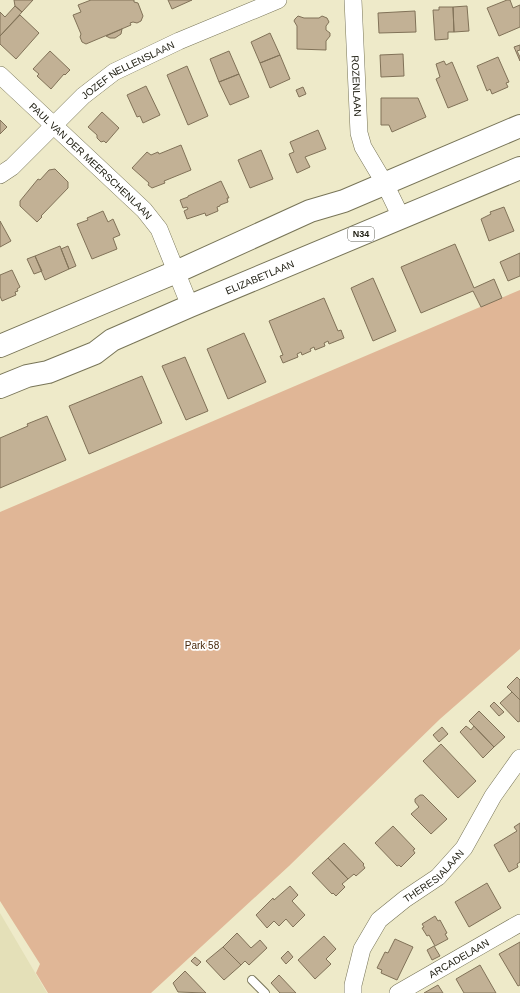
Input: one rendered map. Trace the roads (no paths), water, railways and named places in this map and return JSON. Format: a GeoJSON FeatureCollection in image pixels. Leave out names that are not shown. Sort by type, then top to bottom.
{"type":"FeatureCollection","features":[{"type":"Feature","properties":{"kind":"main road"},"geometry":{"type":"LineString","coordinates":[[0,346],[173,264],[310,211],[344,201],[380,176],[520,126]]}},
{"type":"Feature","properties":{"kind":"main road","name":"ELIZABETLAAN"},"geometry":{"type":"LineString","coordinates":[[0,387],[27,376],[48,372],[94,353],[112,340],[190,306],[520,168]]}},
{"type":"Feature","properties":{"kind":"street","name":"JOZEF NELLENSLAAN"},"geometry":{"type":"LineString","coordinates":[[0,175],[12,167],[83,96],[114,72],[179,42],[278,0]]}},
{"type":"Feature","properties":{"kind":"street","name":"ROZENLAAN"},"geometry":{"type":"LineString","coordinates":[[353,0],[359,133],[363,147],[401,217]]}},
{"type":"Feature","properties":{"kind":"street","name":"PAUL VAN DER MEERSCHENLAAN"},"geometry":{"type":"LineString","coordinates":[[0,75],[144,210],[159,229],[190,306]]}},
{"type":"Feature","properties":{"kind":"street","name":"THERESIALAAN"},"geometry":{"type":"LineString","coordinates":[[353,993],[353,985],[362,949],[379,920],[405,899],[438,877],[464,848],[493,796],[520,758]]}},
{"type":"Feature","properties":{"kind":"street","name":"ARCADELAAN"},"geometry":{"type":"LineString","coordinates":[[398,993],[520,924]]}},
{"type":"Feature","properties":{"kind":"lane"},"geometry":{"type":"LineString","coordinates":[[252,980],[264,993]]}},
{"type":"Feature","properties":{"kind":"park label","name":"Park 58"},"geometry":{"type":"Point","coordinates":[202,645]}}]}
